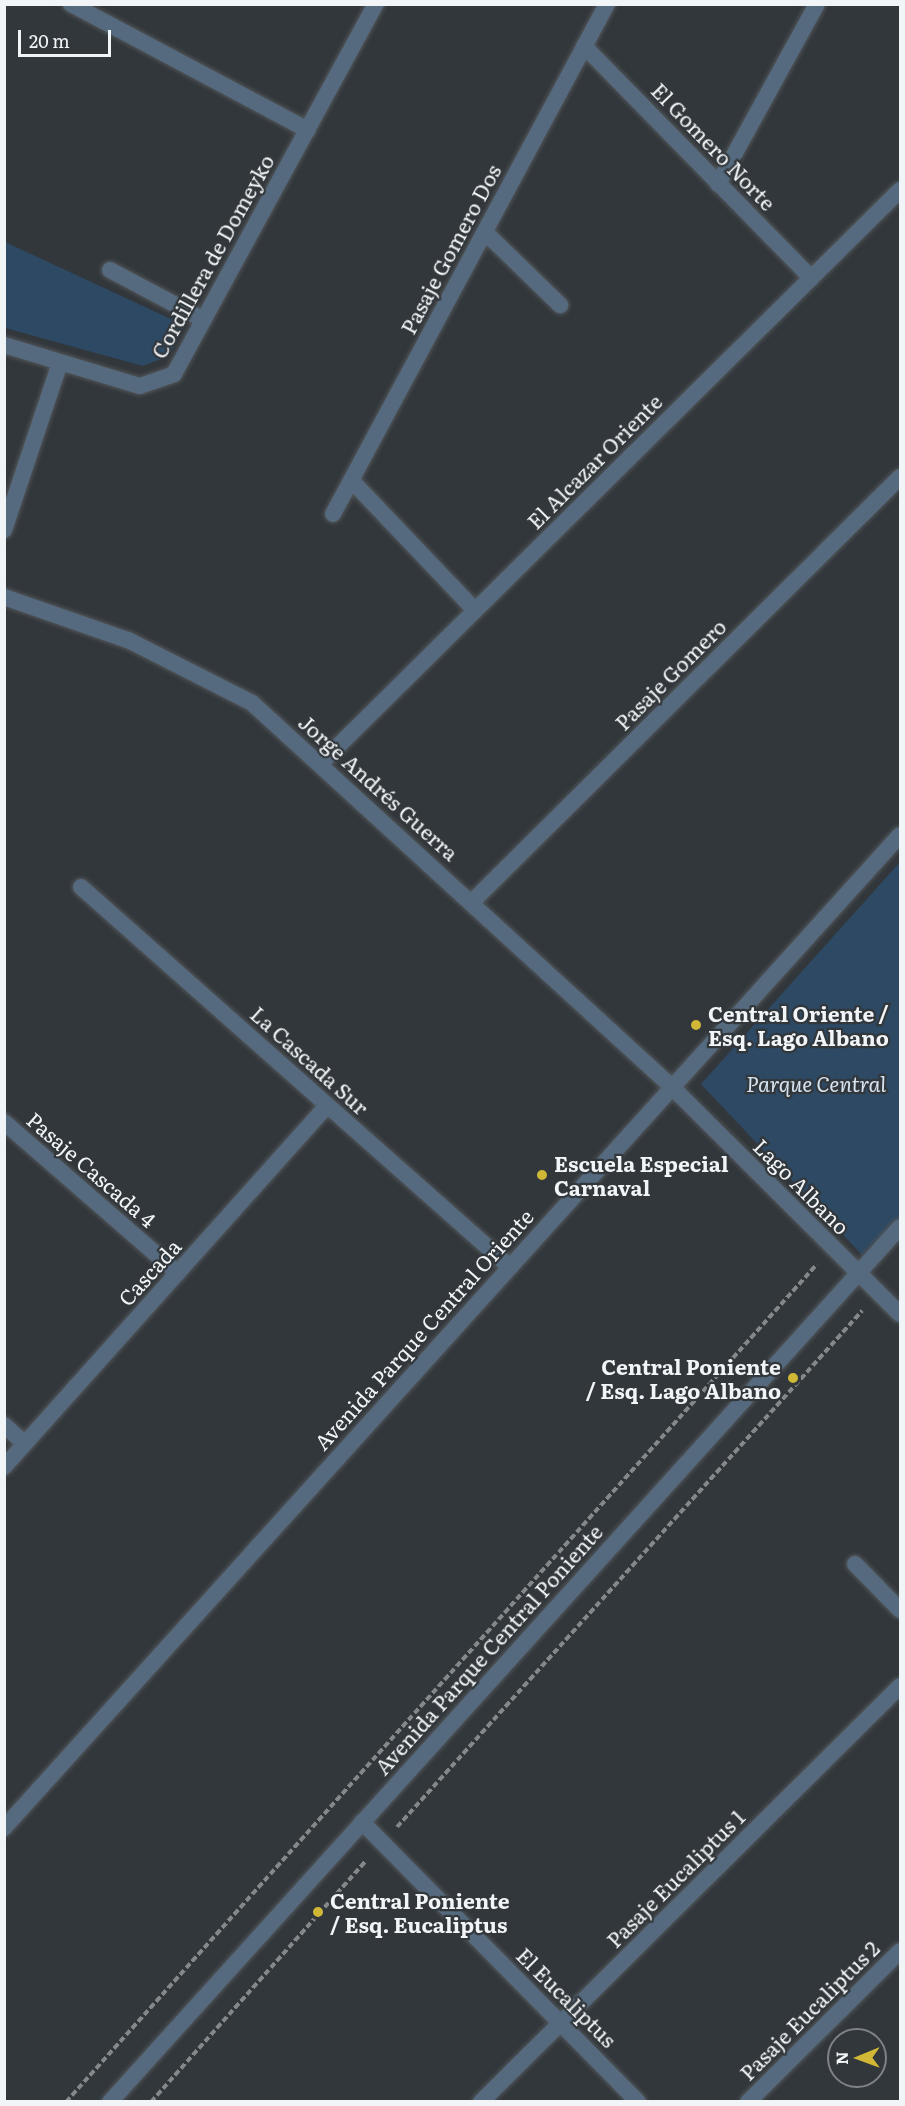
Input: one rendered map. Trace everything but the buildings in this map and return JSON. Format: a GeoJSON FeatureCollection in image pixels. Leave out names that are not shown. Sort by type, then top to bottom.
{"type":"FeatureCollection","features":[{"type":"Feature","properties":{"kind":"street"},"geometry":{"type":"LineString","coordinates":[[71,4],[308,130]]}},
{"type":"Feature","properties":{"kind":"street","name":"Cordillera de Domeyko"},"geometry":{"type":"LineString","coordinates":[[4,345],[125,383],[154,384],[182,367],[204,320],[376,4]]}},
{"type":"Feature","properties":{"kind":"street","name":"Pasaje Gomero Dos"},"geometry":{"type":"LineString","coordinates":[[333,514],[607,4]]}},
{"type":"Feature","properties":{"kind":"street"},"geometry":{"type":"LineString","coordinates":[[718,184],[817,4]]}},
{"type":"Feature","properties":{"kind":"street","name":"El Gomero Norte"},"geometry":{"type":"LineString","coordinates":[[584,46],[811,278]]}},
{"type":"Feature","properties":{"kind":"street","name":"El Alcazar Oriente"},"geometry":{"type":"LineString","coordinates":[[320,764],[900,190]]}},
{"type":"Feature","properties":{"kind":"street"},"geometry":{"type":"LineString","coordinates":[[485,232],[560,305]]}},
{"type":"Feature","properties":{"kind":"street"},"geometry":{"type":"LineString","coordinates":[[110,270],[204,320]]}},
{"type":"Feature","properties":{"kind":"street"},"geometry":{"type":"LineString","coordinates":[[4,530],[60,363]]}},
{"type":"Feature","properties":{"kind":"street","name":"Pasaje Gomero"},"geometry":{"type":"LineString","coordinates":[[472,902],[900,477]]}},
{"type":"Feature","properties":{"kind":"street"},"geometry":{"type":"LineString","coordinates":[[352,482],[475,610]]}},
{"type":"Feature","properties":{"kind":"street","name":"Jorge Andrés Guerra"},"geometry":{"type":"LineString","coordinates":[[4,597],[130,641],[216,681],[252,704],[472,902],[673,1088]]}},
{"type":"Feature","properties":{"kind":"street","name":"Avenida Parque Central Oriente"},"geometry":{"type":"LineString","coordinates":[[4,1828],[900,835]]}},
{"type":"Feature","properties":{"kind":"street","name":"La Cascada Sur"},"geometry":{"type":"LineString","coordinates":[[81,887],[510,1267]]}},
{"type":"Feature","properties":{"kind":"street","name":"Lago Albano"},"geometry":{"type":"LineString","coordinates":[[673,1088],[831,1248],[900,1314]]}},
{"type":"Feature","properties":{"kind":"street","name":"Cascada"},"geometry":{"type":"LineString","coordinates":[[4,1467],[327,1106]]}},
{"type":"Feature","properties":{"kind":"street","name":"Pasaje Cascada 4"},"geometry":{"type":"LineString","coordinates":[[4,1122],[178,1273]]}},
{"type":"Feature","properties":{"kind":"street","name":"Avenida Parque Central Poniente"},"geometry":{"type":"LineString","coordinates":[[110,2102],[900,1227]]}},
{"type":"Feature","properties":{"kind":"street"},"geometry":{"type":"LineString","coordinates":[[4,1425],[25,1444]]}},
{"type":"Feature","properties":{"kind":"street"},"geometry":{"type":"LineString","coordinates":[[855,1564],[900,1610]]}},
{"type":"Feature","properties":{"kind":"street","name":"Pasaje Eucaliptus 1"},"geometry":{"type":"LineString","coordinates":[[481,2102],[900,1686]]}},
{"type":"Feature","properties":{"kind":"street","name":"El Eucaliptus"},"geometry":{"type":"LineString","coordinates":[[362,1822],[638,2102]]}},
{"type":"Feature","properties":{"kind":"street","name":"Pasaje Eucaliptus 2"},"geometry":{"type":"LineString","coordinates":[[748,2102],[900,1951]]}},
{"type":"Feature","properties":{"kind":"path"},"geometry":{"type":"LineString","coordinates":[[66,2102],[831,1248]]}},
{"type":"Feature","properties":{"kind":"path"},"geometry":{"type":"LineString","coordinates":[[151,2102],[878,1292]]}},
{"type":"Feature","properties":{"kind":"green space"},"geometry":{"type":"Polygon","coordinates":[[[5,242],[184,325],[169,356],[143,366],[5,328],[5,242]]]}},
{"type":"Feature","properties":{"kind":"green space","name":"Parque Central"},"geometry":{"type":"Polygon","coordinates":[[[900,862],[900,1217],[862,1255],[701,1084],[900,862]]]}},
{"type":"Feature","properties":{"kind":"place","name":"Central Oriente / Esq. Lago Albano"},"geometry":{"type":"Point","coordinates":[696,1025]}},
{"type":"Feature","properties":{"kind":"place","name":"Escuela Especial Carnaval"},"geometry":{"type":"Point","coordinates":[542,1175]}},
{"type":"Feature","properties":{"kind":"place","name":"Central Poniente / Esq. Lago Albano"},"geometry":{"type":"Point","coordinates":[793,1378]}},
{"type":"Feature","properties":{"kind":"place","name":"Central Poniente / Esq. Eucaliptus"},"geometry":{"type":"Point","coordinates":[318,1912]}}]}
